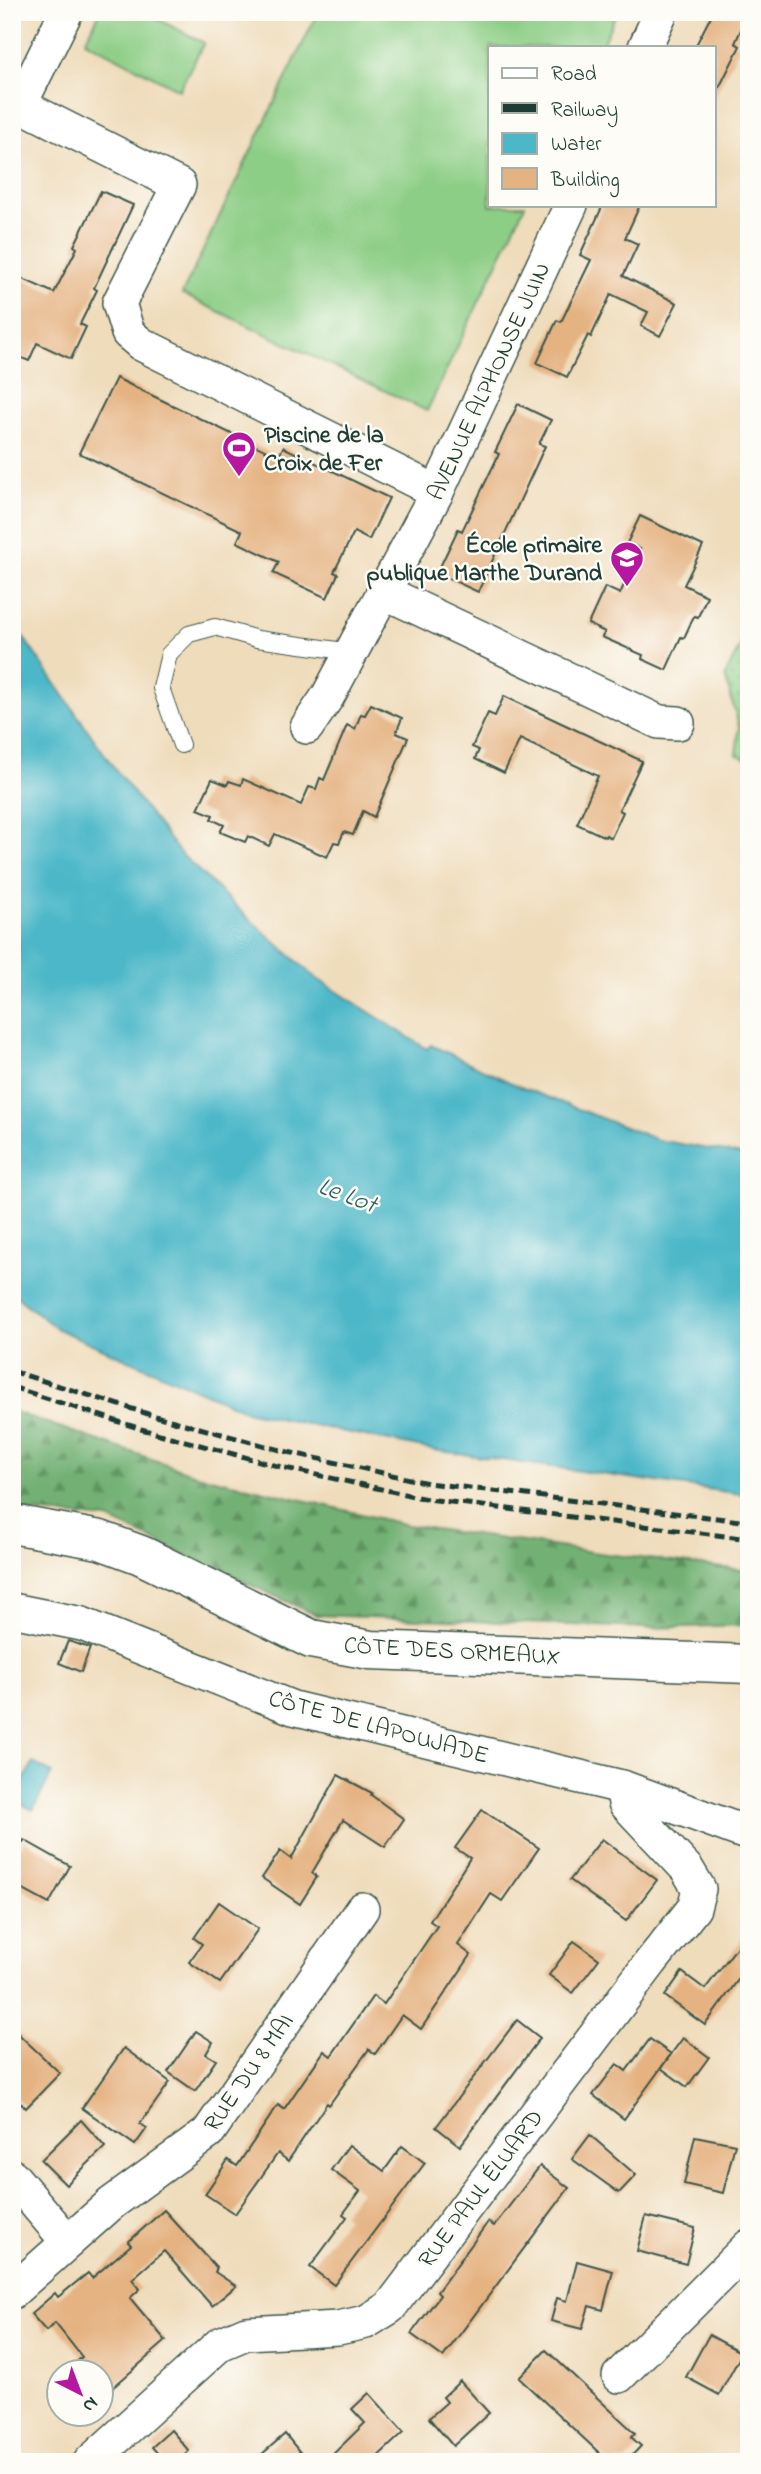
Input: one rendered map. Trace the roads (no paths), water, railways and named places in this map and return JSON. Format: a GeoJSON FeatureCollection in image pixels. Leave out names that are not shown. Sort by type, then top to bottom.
{"type":"FeatureCollection","features":[{"type":"Feature","properties":{"kind":"main road","name":"CÔTE DES ORMEAUX"},"geometry":{"type":"LineString","coordinates":[[12,1524],[100,1540],[141,1555],[310,1639],[370,1650],[749,1664]]}},
{"type":"Feature","properties":{"kind":"street"},"geometry":{"type":"LineString","coordinates":[[66,12],[20,105],[179,186],[119,303],[128,333],[141,344],[437,492]]}},
{"type":"Feature","properties":{"kind":"street"},"geometry":{"type":"LineString","coordinates":[[645,46],[661,12]]}},
{"type":"Feature","properties":{"kind":"street","name":"AVENUE ALPHONSE JUIN"},"geometry":{"type":"LineString","coordinates":[[307,727],[328,696],[437,492],[571,206]]}},
{"type":"Feature","properties":{"kind":"street"},"geometry":{"type":"LineString","coordinates":[[384,593],[659,722],[678,723]]}},
{"type":"Feature","properties":{"kind":"street","name":"CÔTE DE LAPOUJADE"},"geometry":{"type":"LineString","coordinates":[[12,1611],[82,1624],[293,1708],[622,1787],[749,1834]]}},
{"type":"Feature","properties":{"kind":"street","name":"RUE PAUL ÉLUARD"},"geometry":{"type":"LineString","coordinates":[[90,2462],[220,2344],[246,2333],[338,2328],[366,2322],[390,2307],[694,1909],[699,1889],[687,1869],[625,1803],[622,1787]]}},
{"type":"Feature","properties":{"kind":"street","name":"RUE DU 8 MAI"},"geometry":{"type":"LineString","coordinates":[[12,2292],[112,2203],[208,2133],[362,1909]]}},
{"type":"Feature","properties":{"kind":"street"},"geometry":{"type":"LineString","coordinates":[[12,2176],[68,2242]]}},
{"type":"Feature","properties":{"kind":"street"},"geometry":{"type":"LineString","coordinates":[[619,2376],[749,2246]]}},
{"type":"Feature","properties":{"kind":"lane"},"geometry":{"type":"LineString","coordinates":[[181,746],[161,688],[169,654],[189,634],[215,627],[257,639],[352,652]]}},
{"type":"Feature","properties":{"kind":"water","name":"Le Lot"},"geometry":{"type":"Polygon","coordinates":[[[12,621],[110,762],[179,852],[316,978],[427,1049],[431,1045],[518,1086],[658,1140],[749,1156],[749,1495],[433,1450],[249,1412],[57,1329],[12,1293],[12,621]]]}},
{"type":"Feature","properties":{"kind":"water"},"geometry":{"type":"Polygon","coordinates":[[[33,1763],[52,1773],[33,1810],[13,1800],[33,1763]]]}},
{"type":"Feature","properties":{"kind":"railway"},"geometry":{"type":"LineString","coordinates":[[12,1371],[148,1414],[288,1452],[428,1483],[749,1522]]}},
{"type":"Feature","properties":{"kind":"railway"},"geometry":{"type":"LineString","coordinates":[[12,1387],[141,1429],[285,1468],[427,1499],[749,1539]]}},
{"type":"Feature","properties":{"kind":"place","name":"Piscine de la Croix de Fer"},"geometry":{"type":"Point","coordinates":[239,478]}},
{"type":"Feature","properties":{"kind":"place","name":"École primaire publique Marthe Durand"},"geometry":{"type":"Point","coordinates":[627,588]}}]}
